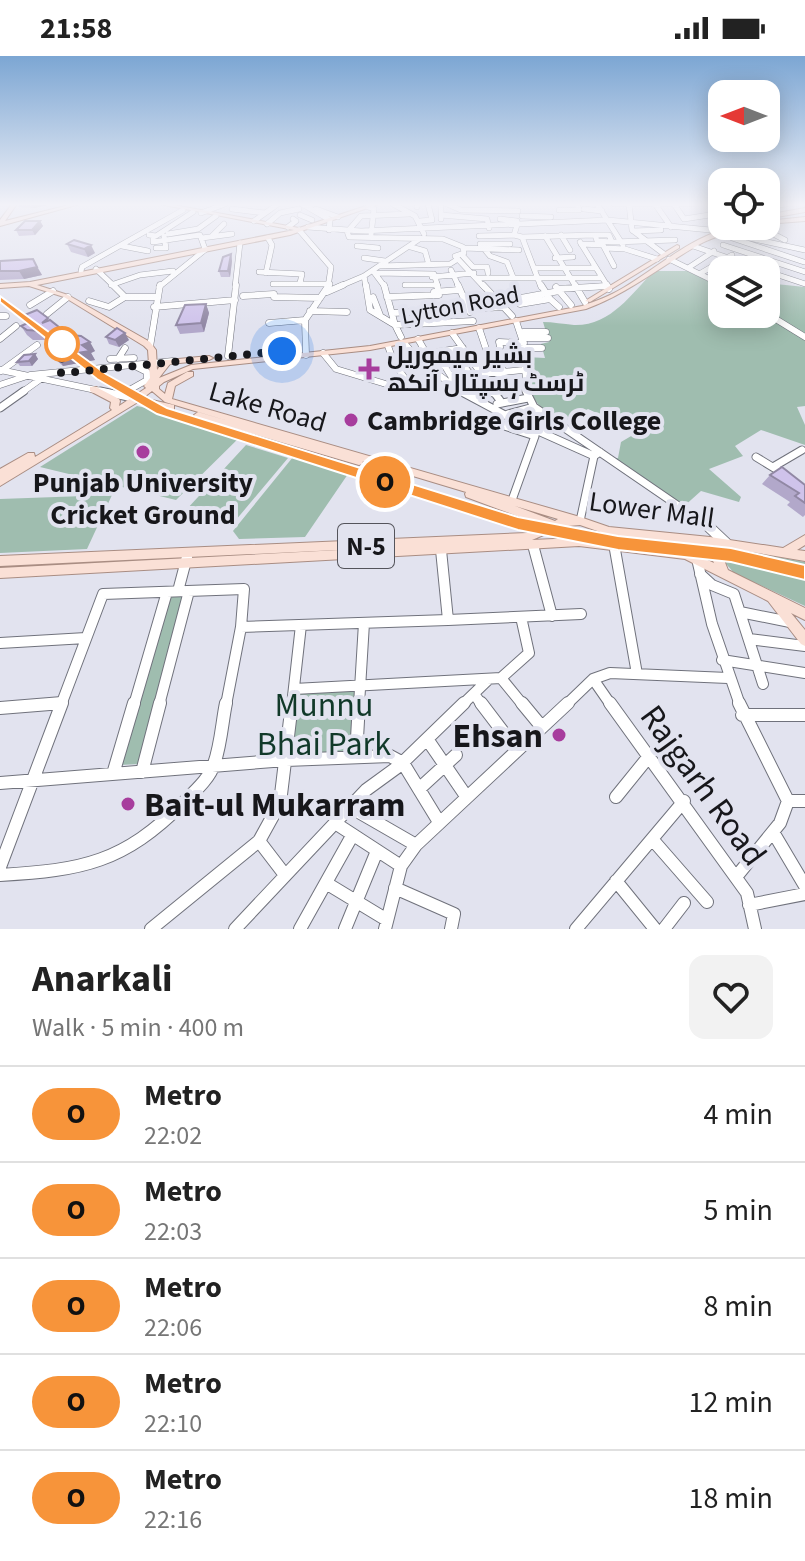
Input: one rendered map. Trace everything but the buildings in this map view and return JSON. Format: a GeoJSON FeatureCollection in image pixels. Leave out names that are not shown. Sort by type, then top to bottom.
{"type":"FeatureCollection","features":[{"type":"Feature","properties":{"kind":"main road"},"geometry":{"type":"LineString","coordinates":[[0,285],[29,284],[81,271],[231,245]]}},
{"type":"Feature","properties":{"kind":"main road","name":"Lytton Road"},"geometry":{"type":"LineString","coordinates":[[514,319],[580,304],[683,245]]}},
{"type":"Feature","properties":{"kind":"main road","name":"Lytton Road"},"geometry":{"type":"LineString","coordinates":[[306,352],[388,346],[403,340],[613,296],[664,255],[693,246]]}},
{"type":"Feature","properties":{"kind":"main road"},"geometry":{"type":"LineString","coordinates":[[29,284],[68,297],[152,354],[154,382]]}},
{"type":"Feature","properties":{"kind":"main road","name":"Lytton Road"},"geometry":{"type":"LineString","coordinates":[[152,354],[174,361],[306,352],[418,339],[452,333],[476,324]]}},
{"type":"Feature","properties":{"kind":"main road"},"geometry":{"type":"LineString","coordinates":[[164,402],[167,391],[175,382],[227,359]]}},
{"type":"Feature","properties":{"kind":"main road"},"geometry":{"type":"LineString","coordinates":[[0,473],[135,399],[154,382],[163,366],[174,361]]}},
{"type":"Feature","properties":{"kind":"main road"},"geometry":{"type":"LineString","coordinates":[[154,382],[180,371],[217,363]]}},
{"type":"Feature","properties":{"kind":"main road","name":"Lake Road"},"geometry":{"type":"LineString","coordinates":[[154,382],[164,402],[580,521]]}},
{"type":"Feature","properties":{"kind":"main road"},"geometry":{"type":"LineString","coordinates":[[93,389],[116,401],[115,410]]}},
{"type":"Feature","properties":{"kind":"main road"},"geometry":{"type":"LineString","coordinates":[[135,399],[164,402],[463,492],[599,542]]}},
{"type":"Feature","properties":{"kind":"main road"},"geometry":{"type":"LineString","coordinates":[[0,482],[115,410],[164,402]]}},
{"type":"Feature","properties":{"kind":"main road","name":"Lower Mall"},"geometry":{"type":"LineString","coordinates":[[0,573],[528,537],[557,525],[580,521],[609,531],[726,543]]}},
{"type":"Feature","properties":{"kind":"main road"},"geometry":{"type":"LineString","coordinates":[[786,552],[805,539]]}},
{"type":"Feature","properties":{"kind":"main road","name":"Lower Mall"},"geometry":{"type":"LineString","coordinates":[[0,561],[186,559],[599,542],[691,557]]}},
{"type":"Feature","properties":{"kind":"main road"},"geometry":{"type":"LineString","coordinates":[[724,573],[716,554],[726,543]]}},
{"type":"Feature","properties":{"kind":"main road","name":"N-5"},"geometry":{"type":"LineString","coordinates":[[726,543],[805,556]]}},
{"type":"Feature","properties":{"kind":"main road","name":"N-5"},"geometry":{"type":"LineString","coordinates":[[691,557],[805,614]]}},
{"type":"Feature","properties":{"kind":"main road"},"geometry":{"type":"LineString","coordinates":[[771,598],[805,643]]}},
{"type":"Feature","properties":{"kind":"street"},"geometry":{"type":"LineString","coordinates":[[81,271],[82,267],[121,245],[148,251]]}},
{"type":"Feature","properties":{"kind":"street"},"geometry":{"type":"LineString","coordinates":[[156,248],[166,248],[166,245]]}},
{"type":"Feature","properties":{"kind":"street"},"geometry":{"type":"LineString","coordinates":[[184,245],[186,250]]}},
{"type":"Feature","properties":{"kind":"street"},"geometry":{"type":"LineString","coordinates":[[0,385],[30,375],[103,370],[152,354],[155,297],[159,286],[206,249],[204,245]]}},
{"type":"Feature","properties":{"kind":"street"},"geometry":{"type":"LineString","coordinates":[[227,359],[240,245]]}},
{"type":"Feature","properties":{"kind":"street"},"geometry":{"type":"LineString","coordinates":[[272,245],[262,273],[302,274],[300,283]]}},
{"type":"Feature","properties":{"kind":"street"},"geometry":{"type":"LineString","coordinates":[[306,352],[305,320],[330,284],[330,263],[313,245]]}},
{"type":"Feature","properties":{"kind":"street"},"geometry":{"type":"LineString","coordinates":[[374,259],[377,245]]}},
{"type":"Feature","properties":{"kind":"street"},"geometry":{"type":"LineString","coordinates":[[449,245],[465,261],[490,256]]}},
{"type":"Feature","properties":{"kind":"street"},"geometry":{"type":"LineString","coordinates":[[372,272],[426,265],[482,247],[503,245]]}},
{"type":"Feature","properties":{"kind":"street"},"geometry":{"type":"LineString","coordinates":[[512,245],[521,248]]}},
{"type":"Feature","properties":{"kind":"street"},"geometry":{"type":"LineString","coordinates":[[520,245],[547,296],[559,307]]}},
{"type":"Feature","properties":{"kind":"street"},"geometry":{"type":"LineString","coordinates":[[550,245],[578,291],[580,304]]}},
{"type":"Feature","properties":{"kind":"street"},"geometry":{"type":"LineString","coordinates":[[567,245],[570,250]]}},
{"type":"Feature","properties":{"kind":"street"},"geometry":{"type":"LineString","coordinates":[[582,245],[599,278],[608,288]]}},
{"type":"Feature","properties":{"kind":"street"},"geometry":{"type":"LineString","coordinates":[[589,245],[605,248],[615,245]]}},
{"type":"Feature","properties":{"kind":"street"},"geometry":{"type":"LineString","coordinates":[[632,245],[664,255],[708,276]]}},
{"type":"Feature","properties":{"kind":"street"},"geometry":{"type":"LineString","coordinates":[[641,249],[659,245]]}},
{"type":"Feature","properties":{"kind":"street"},"geometry":{"type":"LineString","coordinates":[[688,268],[723,245],[756,256],[770,245]]}},
{"type":"Feature","properties":{"kind":"street"},"geometry":{"type":"LineString","coordinates":[[731,256],[748,245]]}},
{"type":"Feature","properties":{"kind":"street"},"geometry":{"type":"LineString","coordinates":[[752,245],[804,263]]}},
{"type":"Feature","properties":{"kind":"street"},"geometry":{"type":"LineString","coordinates":[[357,246],[378,248]]}},
{"type":"Feature","properties":{"kind":"street"},"geometry":{"type":"LineString","coordinates":[[655,246],[664,255]]}},
{"type":"Feature","properties":{"kind":"street"},"geometry":{"type":"LineString","coordinates":[[693,246],[723,256]]}},
{"type":"Feature","properties":{"kind":"street"},"geometry":{"type":"LineString","coordinates":[[780,257],[796,246],[804,263]]}},
{"type":"Feature","properties":{"kind":"street"},"geometry":{"type":"LineString","coordinates":[[243,296],[323,295],[372,272],[411,247],[425,251],[426,265]]}},
{"type":"Feature","properties":{"kind":"street"},"geometry":{"type":"LineString","coordinates":[[459,255],[447,247],[459,255],[473,275],[514,319],[524,340],[523,370],[528,398],[534,407],[597,454],[710,528],[726,543]]}},
{"type":"Feature","properties":{"kind":"street"},"geometry":{"type":"LineString","coordinates":[[482,247],[521,248]]}},
{"type":"Feature","properties":{"kind":"street"},"geometry":{"type":"LineString","coordinates":[[482,247],[490,256],[507,262],[513,277]]}},
{"type":"Feature","properties":{"kind":"street"},"geometry":{"type":"LineString","coordinates":[[133,253],[141,248]]}},
{"type":"Feature","properties":{"kind":"street"},"geometry":{"type":"LineString","coordinates":[[596,248],[599,257]]}},
{"type":"Feature","properties":{"kind":"street"},"geometry":{"type":"LineString","coordinates":[[535,268],[559,263],[592,262],[614,266],[605,248]]}},
{"type":"Feature","properties":{"kind":"street"},"geometry":{"type":"LineString","coordinates":[[459,255],[455,283],[486,349],[514,388],[475,398]]}},
{"type":"Feature","properties":{"kind":"street"},"geometry":{"type":"LineString","coordinates":[[559,263],[573,257]]}},
{"type":"Feature","properties":{"kind":"street"},"geometry":{"type":"LineString","coordinates":[[592,262],[599,257],[610,258]]}},
{"type":"Feature","properties":{"kind":"street"},"geometry":{"type":"LineString","coordinates":[[364,258],[385,261]]}},
{"type":"Feature","properties":{"kind":"street"},"geometry":{"type":"LineString","coordinates":[[701,260],[708,263]]}},
{"type":"Feature","properties":{"kind":"street"},"geometry":{"type":"LineString","coordinates":[[472,261],[473,267],[487,267],[488,273]]}},
{"type":"Feature","properties":{"kind":"street"},"geometry":{"type":"LineString","coordinates":[[559,263],[584,264]]}},
{"type":"Feature","properties":{"kind":"street"},"geometry":{"type":"LineString","coordinates":[[781,279],[804,263]]}},
{"type":"Feature","properties":{"kind":"street"},"geometry":{"type":"LineString","coordinates":[[780,264],[805,273],[794,282]]}},
{"type":"Feature","properties":{"kind":"street"},"geometry":{"type":"LineString","coordinates":[[362,266],[372,272],[436,284],[455,283],[473,275],[488,273],[495,273],[495,277]]}},
{"type":"Feature","properties":{"kind":"street"},"geometry":{"type":"LineString","coordinates":[[96,269],[125,297]]}},
{"type":"Feature","properties":{"kind":"street"},"geometry":{"type":"LineString","coordinates":[[701,273],[708,270]]}},
{"type":"Feature","properties":{"kind":"street"},"geometry":{"type":"LineString","coordinates":[[111,285],[140,275],[175,271]]}},
{"type":"Feature","properties":{"kind":"street"},"geometry":{"type":"LineString","coordinates":[[372,272],[387,297],[403,340],[425,368],[452,387],[597,454]]}},
{"type":"Feature","properties":{"kind":"street"},"geometry":{"type":"LineString","coordinates":[[372,272],[370,310],[395,325],[476,324]]}},
{"type":"Feature","properties":{"kind":"street"},"geometry":{"type":"LineString","coordinates":[[280,274],[273,284],[330,284]]}},
{"type":"Feature","properties":{"kind":"street"},"geometry":{"type":"LineString","coordinates":[[473,275],[599,278]]}},
{"type":"Feature","properties":{"kind":"street"},"geometry":{"type":"LineString","coordinates":[[405,285],[423,277],[436,284]]}},
{"type":"Feature","properties":{"kind":"street"},"geometry":{"type":"LineString","coordinates":[[423,277],[434,311]]}},
{"type":"Feature","properties":{"kind":"street"},"geometry":{"type":"LineString","coordinates":[[538,277],[568,277]]}},
{"type":"Feature","properties":{"kind":"street"},"geometry":{"type":"LineString","coordinates":[[597,288],[599,278]]}},
{"type":"Feature","properties":{"kind":"street"},"geometry":{"type":"LineString","coordinates":[[552,279],[559,291],[580,304]]}},
{"type":"Feature","properties":{"kind":"street"},"geometry":{"type":"LineString","coordinates":[[781,279],[805,284]]}},
{"type":"Feature","properties":{"kind":"street"},"geometry":{"type":"LineString","coordinates":[[397,282],[414,280],[427,290]]}},
{"type":"Feature","properties":{"kind":"street"},"geometry":{"type":"LineString","coordinates":[[387,297],[427,290],[436,284],[455,283]]}},
{"type":"Feature","properties":{"kind":"street"},"geometry":{"type":"LineString","coordinates":[[520,304],[559,291],[608,288]]}},
{"type":"Feature","properties":{"kind":"street"},"geometry":{"type":"LineString","coordinates":[[30,305],[53,291]]}},
{"type":"Feature","properties":{"kind":"street"},"geometry":{"type":"LineString","coordinates":[[373,297],[379,315],[469,309],[547,296]]}},
{"type":"Feature","properties":{"kind":"street"},"geometry":{"type":"LineString","coordinates":[[47,314],[68,297]]}},
{"type":"Feature","properties":{"kind":"street"},"geometry":{"type":"LineString","coordinates":[[89,301],[109,307],[125,297],[155,297]]}},
{"type":"Feature","properties":{"kind":"street"},"geometry":{"type":"LineString","coordinates":[[154,307],[235,300]]}},
{"type":"Feature","properties":{"kind":"street"},"geometry":{"type":"LineString","coordinates":[[310,311],[347,312]]}},
{"type":"Feature","properties":{"kind":"street"},"geometry":{"type":"LineString","coordinates":[[269,323],[305,320]]}},
{"type":"Feature","properties":{"kind":"street"},"geometry":{"type":"LineString","coordinates":[[780,322],[805,337]]}},
{"type":"Feature","properties":{"kind":"street"},"geometry":{"type":"LineString","coordinates":[[0,329],[14,328],[1,338]]}},
{"type":"Feature","properties":{"kind":"street"},"geometry":{"type":"LineString","coordinates":[[452,333],[502,403]]}},
{"type":"Feature","properties":{"kind":"street"},"geometry":{"type":"LineString","coordinates":[[500,347],[499,342],[547,335]]}},
{"type":"Feature","properties":{"kind":"street"},"geometry":{"type":"LineString","coordinates":[[435,336],[444,350]]}},
{"type":"Feature","properties":{"kind":"street"},"geometry":{"type":"LineString","coordinates":[[418,339],[432,363]]}},
{"type":"Feature","properties":{"kind":"street"},"geometry":{"type":"LineString","coordinates":[[524,340],[542,348]]}},
{"type":"Feature","properties":{"kind":"street"},"geometry":{"type":"LineString","coordinates":[[1,370],[37,345]]}},
{"type":"Feature","properties":{"kind":"street"},"geometry":{"type":"LineString","coordinates":[[323,353],[336,369],[409,391],[412,388],[394,363],[388,346]]}},
{"type":"Feature","properties":{"kind":"street"},"geometry":{"type":"LineString","coordinates":[[452,387],[454,381],[436,352],[463,348]]}},
{"type":"Feature","properties":{"kind":"street"},"geometry":{"type":"LineString","coordinates":[[103,370],[110,359],[120,353],[136,360],[147,372],[147,380],[139,388],[120,395]]}},
{"type":"Feature","properties":{"kind":"street"},"geometry":{"type":"LineString","coordinates":[[425,368],[472,360]]}},
{"type":"Feature","properties":{"kind":"street"},"geometry":{"type":"LineString","coordinates":[[464,366],[471,375],[484,378]]}},
{"type":"Feature","properties":{"kind":"street"},"geometry":{"type":"LineString","coordinates":[[1,370],[135,399]]}},
{"type":"Feature","properties":{"kind":"street"},"geometry":{"type":"LineString","coordinates":[[452,387],[523,370]]}},
{"type":"Feature","properties":{"kind":"street"},"geometry":{"type":"LineString","coordinates":[[57,382],[57,377],[65,373]]}},
{"type":"Feature","properties":{"kind":"street"},"geometry":{"type":"LineString","coordinates":[[493,393],[501,373]]}},
{"type":"Feature","properties":{"kind":"street"},"geometry":{"type":"LineString","coordinates":[[0,408],[42,378]]}},
{"type":"Feature","properties":{"kind":"street"},"geometry":{"type":"LineString","coordinates":[[0,401],[17,395]]}},
{"type":"Feature","properties":{"kind":"street"},"geometry":{"type":"LineString","coordinates":[[491,406],[528,398]]}},
{"type":"Feature","properties":{"kind":"street"},"geometry":{"type":"LineString","coordinates":[[508,414],[534,407]]}},
{"type":"Feature","properties":{"kind":"street"},"geometry":{"type":"LineString","coordinates":[[498,424],[535,438],[512,500]]}},
{"type":"Feature","properties":{"kind":"street"},"geometry":{"type":"LineString","coordinates":[[773,467],[802,450]]}},
{"type":"Feature","properties":{"kind":"street"},"geometry":{"type":"LineString","coordinates":[[580,521],[597,454]]}},
{"type":"Feature","properties":{"kind":"street"},"geometry":{"type":"LineString","coordinates":[[756,457],[799,483]]}},
{"type":"Feature","properties":{"kind":"street"},"geometry":{"type":"LineString","coordinates":[[614,544],[637,674]]}},
{"type":"Feature","properties":{"kind":"street"},"geometry":{"type":"LineString","coordinates":[[533,545],[552,616]]}},
{"type":"Feature","properties":{"kind":"street"},"geometry":{"type":"LineString","coordinates":[[441,550],[448,620]]}},
{"type":"Feature","properties":{"kind":"street"},"geometry":{"type":"LineString","coordinates":[[691,557],[700,574],[709,621],[742,715],[788,801]]}},
{"type":"Feature","properties":{"kind":"street"},"geometry":{"type":"LineString","coordinates":[[142,772],[186,559]]}},
{"type":"Feature","properties":{"kind":"street"},"geometry":{"type":"LineString","coordinates":[[700,574],[712,585],[734,594],[763,684]]}},
{"type":"Feature","properties":{"kind":"street"},"geometry":{"type":"LineString","coordinates":[[0,867],[103,594],[244,589],[241,627],[214,766],[185,803],[108,858],[71,870],[0,875]]}},
{"type":"Feature","properties":{"kind":"street"},"geometry":{"type":"LineString","coordinates":[[113,774],[178,591]]}},
{"type":"Feature","properties":{"kind":"street"},"geometry":{"type":"LineString","coordinates":[[740,612],[790,622]]}},
{"type":"Feature","properties":{"kind":"street"},"geometry":{"type":"LineString","coordinates":[[241,627],[581,614]]}},
{"type":"Feature","properties":{"kind":"street"},"geometry":{"type":"LineString","coordinates":[[235,929],[350,807],[403,763],[474,694],[529,653],[521,617]]}},
{"type":"Feature","properties":{"kind":"street"},"geometry":{"type":"LineString","coordinates":[[356,756],[364,623]]}},
{"type":"Feature","properties":{"kind":"street"},"geometry":{"type":"LineString","coordinates":[[151,929],[259,841],[280,803],[301,625]]}},
{"type":"Feature","properties":{"kind":"street"},"geometry":{"type":"LineString","coordinates":[[0,643],[86,638]]}},
{"type":"Feature","properties":{"kind":"street"},"geometry":{"type":"LineString","coordinates":[[749,639],[805,643]]}},
{"type":"Feature","properties":{"kind":"street"},"geometry":{"type":"LineString","coordinates":[[722,660],[805,673]]}},
{"type":"Feature","properties":{"kind":"street"},"geometry":{"type":"LineString","coordinates":[[326,883],[357,901],[386,924],[401,866],[416,845],[593,679],[602,673],[728,678]]}},
{"type":"Feature","properties":{"kind":"street"},"geometry":{"type":"LineString","coordinates":[[294,689],[495,679],[541,726]]}},
{"type":"Feature","properties":{"kind":"street","name":"Rajgarh Road"},"geometry":{"type":"LineString","coordinates":[[593,679],[684,801],[747,893],[755,929]]}},
{"type":"Feature","properties":{"kind":"street"},"geometry":{"type":"LineString","coordinates":[[474,694],[516,749]]}},
{"type":"Feature","properties":{"kind":"street"},"geometry":{"type":"LineString","coordinates":[[0,708],[62,703]]}},
{"type":"Feature","properties":{"kind":"street"},"geometry":{"type":"LineString","coordinates":[[742,715],[805,715]]}},
{"type":"Feature","properties":{"kind":"street"},"geometry":{"type":"LineString","coordinates":[[427,739],[466,796]]}},
{"type":"Feature","properties":{"kind":"street"},"geometry":{"type":"LineString","coordinates":[[419,789],[456,755]]}},
{"type":"Feature","properties":{"kind":"street"},"geometry":{"type":"LineString","coordinates":[[616,797],[650,755]]}},
{"type":"Feature","properties":{"kind":"street"},"geometry":{"type":"LineString","coordinates":[[0,783],[286,760],[390,756],[403,763],[439,822]]}},
{"type":"Feature","properties":{"kind":"street"},"geometry":{"type":"LineString","coordinates":[[576,929],[684,801]]}},
{"type":"Feature","properties":{"kind":"street"},"geometry":{"type":"LineString","coordinates":[[788,801],[805,801]]}},
{"type":"Feature","properties":{"kind":"street"},"geometry":{"type":"LineString","coordinates":[[736,877],[773,832],[788,801]]}},
{"type":"Feature","properties":{"kind":"street"},"geometry":{"type":"LineString","coordinates":[[350,807],[416,845]]}},
{"type":"Feature","properties":{"kind":"street"},"geometry":{"type":"LineString","coordinates":[[335,823],[401,866]]}},
{"type":"Feature","properties":{"kind":"street"},"geometry":{"type":"LineString","coordinates":[[773,832],[805,886]]}},
{"type":"Feature","properties":{"kind":"street"},"geometry":{"type":"LineString","coordinates":[[300,929],[352,836]]}},
{"type":"Feature","properties":{"kind":"street"},"geometry":{"type":"LineString","coordinates":[[652,839],[707,902]]}},
{"type":"Feature","properties":{"kind":"street"},"geometry":{"type":"LineString","coordinates":[[259,841],[285,875]]}},
{"type":"Feature","properties":{"kind":"street"},"geometry":{"type":"LineString","coordinates":[[345,929],[377,851]]}},
{"type":"Feature","properties":{"kind":"street"},"geometry":{"type":"LineString","coordinates":[[616,881],[655,929]]}},
{"type":"Feature","properties":{"kind":"street"},"geometry":{"type":"LineString","coordinates":[[395,888],[454,914],[451,929]]}},
{"type":"Feature","properties":{"kind":"street"},"geometry":{"type":"LineString","coordinates":[[749,905],[805,894]]}},
{"type":"Feature","properties":{"kind":"street"},"geometry":{"type":"LineString","coordinates":[[664,929],[684,903]]}},
{"type":"Feature","properties":{"kind":"green space"},"geometry":{"type":"Polygon","coordinates":[[[654,271],[690,271],[708,277],[708,328],[780,328],[780,284],[805,287],[805,406],[797,407],[805,425],[805,445],[761,430],[735,446],[743,456],[709,469],[741,497],[739,502],[701,491],[682,508],[611,459],[618,458],[621,442],[638,432],[588,409],[558,424],[532,395],[525,357],[545,358],[541,344],[549,342],[543,322],[587,324],[610,314],[654,271]]]}},
{"type":"Feature","properties":{"kind":"green space"},"geometry":{"type":"Polygon","coordinates":[[[137,406],[247,430],[176,500],[40,467],[137,406]]]}},
{"type":"Feature","properties":{"kind":"green space"},"geometry":{"type":"Polygon","coordinates":[[[246,445],[288,458],[230,527],[186,510],[246,445]]]}},
{"type":"Feature","properties":{"kind":"green space"},"geometry":{"type":"Polygon","coordinates":[[[293,457],[348,474],[305,537],[239,539],[233,531],[293,457]]]}},
{"type":"Feature","properties":{"kind":"green space"},"geometry":{"type":"Polygon","coordinates":[[[112,495],[87,549],[0,553],[0,499],[112,495]]]}},
{"type":"Feature","properties":{"kind":"green space"},"geometry":{"type":"Polygon","coordinates":[[[726,550],[805,562],[805,606],[734,573],[721,558],[726,550]]]}},
{"type":"Feature","properties":{"kind":"green space"},"geometry":{"type":"Polygon","coordinates":[[[186,594],[139,764],[120,765],[171,595],[186,594]]]}},
{"type":"Feature","properties":{"kind":"green space","name":"Munnu Bhai Park"},"geometry":{"type":"Polygon","coordinates":[[[360,686],[356,756],[286,760],[294,689],[360,686]]]}},
{"type":"Feature","properties":{"kind":"railway"},"geometry":{"type":"LineString","coordinates":[[329,465],[475,511],[564,534],[745,559],[805,573]]}},
{"type":"Feature","properties":{"kind":"metro line","name":"O"},"geometry":{"type":"LineString","coordinates":[[0,299],[101,376],[142,403],[162,411],[492,516],[565,535],[731,555],[805,573]]}},
{"type":"Feature","properties":{"kind":"place","name":"بشیر میموریل ٹرسٹ ہسپتال آنکھ"},"geometry":{"type":"Point","coordinates":[369,369]}},
{"type":"Feature","properties":{"kind":"place","name":"Cambridge Girls College"},"geometry":{"type":"Point","coordinates":[351,420]}},
{"type":"Feature","properties":{"kind":"place","name":"Punjab University Cricket Ground"},"geometry":{"type":"Point","coordinates":[143,452]}},
{"type":"Feature","properties":{"kind":"place","name":"Ehsan"},"geometry":{"type":"Point","coordinates":[559,735]}},
{"type":"Feature","properties":{"kind":"place","name":"Bait-ul Mukarram"},"geometry":{"type":"Point","coordinates":[128,804]}},
{"type":"Feature","properties":{"kind":"route"},"geometry":{"type":"LineString","coordinates":[[62,344],[61,373],[282,351]]}}]}
